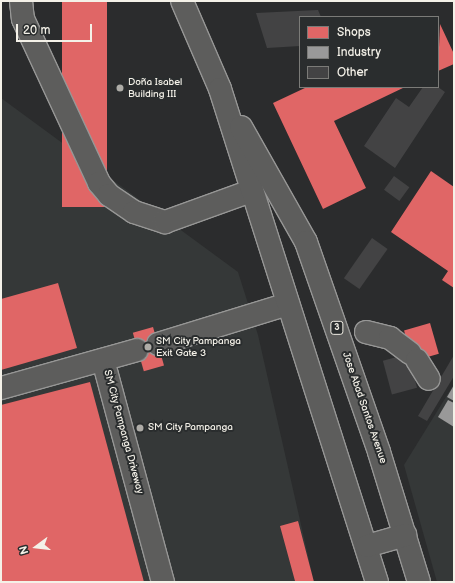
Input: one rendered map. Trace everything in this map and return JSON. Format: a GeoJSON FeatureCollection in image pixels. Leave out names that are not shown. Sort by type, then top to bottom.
{"type":"FeatureCollection","features":[{"type":"Feature","properties":{"kind":"main road"},"geometry":{"type":"LineString","coordinates":[[21,1],[23,19],[99,183],[109,195],[134,212],[165,222],[251,191]]}},
{"type":"Feature","properties":{"kind":"main road","name":"Jose Abad Santos Avenue"},"geometry":{"type":"LineString","coordinates":[[182,1],[220,89],[306,242],[405,535],[419,582]]}},
{"type":"Feature","properties":{"kind":"main road","name":"Jose Abad Santos Avenue"},"geometry":{"type":"LineString","coordinates":[[220,89],[251,191],[377,582]]}},
{"type":"Feature","properties":{"kind":"main road"},"geometry":{"type":"LineString","coordinates":[[158,344],[288,304]]}},
{"type":"Feature","properties":{"kind":"main road"},"geometry":{"type":"LineString","coordinates":[[366,332],[390,338],[413,357],[429,379]]}},
{"type":"Feature","properties":{"kind":"main road"},"geometry":{"type":"LineString","coordinates":[[103,360],[138,350]]}},
{"type":"Feature","properties":{"kind":"main road","name":"SM City Pampanga Driveway"},"geometry":{"type":"LineString","coordinates":[[1,388],[103,360],[163,582]]}},
{"type":"Feature","properties":{"kind":"main road"},"geometry":{"type":"LineString","coordinates":[[366,546],[405,535]]}},
{"type":"Feature","properties":{"kind":"shaded area","name":"SM City Pampanga"},"geometry":{"type":"Polygon","coordinates":[[[1,98],[238,272],[258,335],[314,582],[1,582],[1,98]]]}},
{"type":"Feature","properties":{"kind":"shaded area"},"geometry":{"type":"Polygon","coordinates":[[[454,384],[454,582],[437,582],[404,465],[454,384]]]}},
{"type":"Feature","properties":{"kind":"building: Shops"},"geometry":{"type":"Polygon","coordinates":[[[62,1],[107,1],[107,207],[62,207],[62,1]]]}},
{"type":"Feature","properties":{"kind":"building: Shops"},"geometry":{"type":"Polygon","coordinates":[[[440,24],[454,54],[454,64],[439,71],[440,24]]]}},
{"type":"Feature","properties":{"kind":"building: Shops"},"geometry":{"type":"Polygon","coordinates":[[[305,88],[403,88],[334,121],[366,188],[323,209],[273,103],[305,88]]]}},
{"type":"Feature","properties":{"kind":"building: Shops"},"geometry":{"type":"Polygon","coordinates":[[[431,171],[454,187],[454,288],[442,280],[448,271],[391,232],[431,171]]]}},
{"type":"Feature","properties":{"kind":"building: Shops"},"geometry":{"type":"Polygon","coordinates":[[[58,283],[77,348],[1,370],[1,299],[58,283]]]}},
{"type":"Feature","properties":{"kind":"building: Shops"},"geometry":{"type":"Polygon","coordinates":[[[430,323],[439,354],[413,361],[404,330],[430,323]]]}},
{"type":"Feature","properties":{"kind":"building: Shops","name":"SM City Pampanga Exit Gate 3"},"geometry":{"type":"Polygon","coordinates":[[[153,327],[164,365],[144,371],[133,333],[153,327]]]}},
{"type":"Feature","properties":{"kind":"building: Shops"},"geometry":{"type":"Polygon","coordinates":[[[90,382],[144,582],[1,582],[1,405],[90,382]]]}},
{"type":"Feature","properties":{"kind":"building: Shops"},"geometry":{"type":"Polygon","coordinates":[[[298,521],[314,582],[291,582],[295,581],[280,526],[298,521]]]}},
{"type":"Feature","properties":{"kind":"building: Industry"},"geometry":{"type":"Polygon","coordinates":[[[454,385],[454,401],[447,397],[454,385]]]}},
{"type":"Feature","properties":{"kind":"building: Industry"},"geometry":{"type":"Polygon","coordinates":[[[448,400],[454,403],[454,427],[438,417],[448,400]]]}},
{"type":"Feature","properties":{"kind":"building: Other"},"geometry":{"type":"Polygon","coordinates":[[[318,10],[321,16],[299,16],[299,46],[267,48],[256,13],[318,10]]]}},
{"type":"Feature","properties":{"kind":"building: Other"},"geometry":{"type":"Polygon","coordinates":[[[422,88],[439,88],[445,92],[395,168],[364,146],[396,98],[409,107],[422,88]]]}},
{"type":"Feature","properties":{"kind":"building: Other"},"geometry":{"type":"Polygon","coordinates":[[[394,176],[409,187],[399,201],[384,190],[394,176]]]}},
{"type":"Feature","properties":{"kind":"building: Other"},"geometry":{"type":"Polygon","coordinates":[[[372,238],[388,249],[359,289],[344,278],[372,238]]]}},
{"type":"Feature","properties":{"kind":"building: Other"},"geometry":{"type":"Polygon","coordinates":[[[408,354],[417,388],[392,395],[383,361],[408,354]]]}},
{"type":"Feature","properties":{"kind":"building: Other"},"geometry":{"type":"Polygon","coordinates":[[[454,355],[454,376],[427,421],[418,416],[454,355]]]}},
{"type":"Feature","properties":{"kind":"place","name":"Doña Isabel Building III"},"geometry":{"type":"Point","coordinates":[120,88]}},
{"type":"Feature","properties":{"kind":"place","name":"SM City Pampanga Exit Gate 3"},"geometry":{"type":"Point","coordinates":[148,347]}},
{"type":"Feature","properties":{"kind":"place","name":"SM City Pampanga"},"geometry":{"type":"Point","coordinates":[140,428]}}]}
